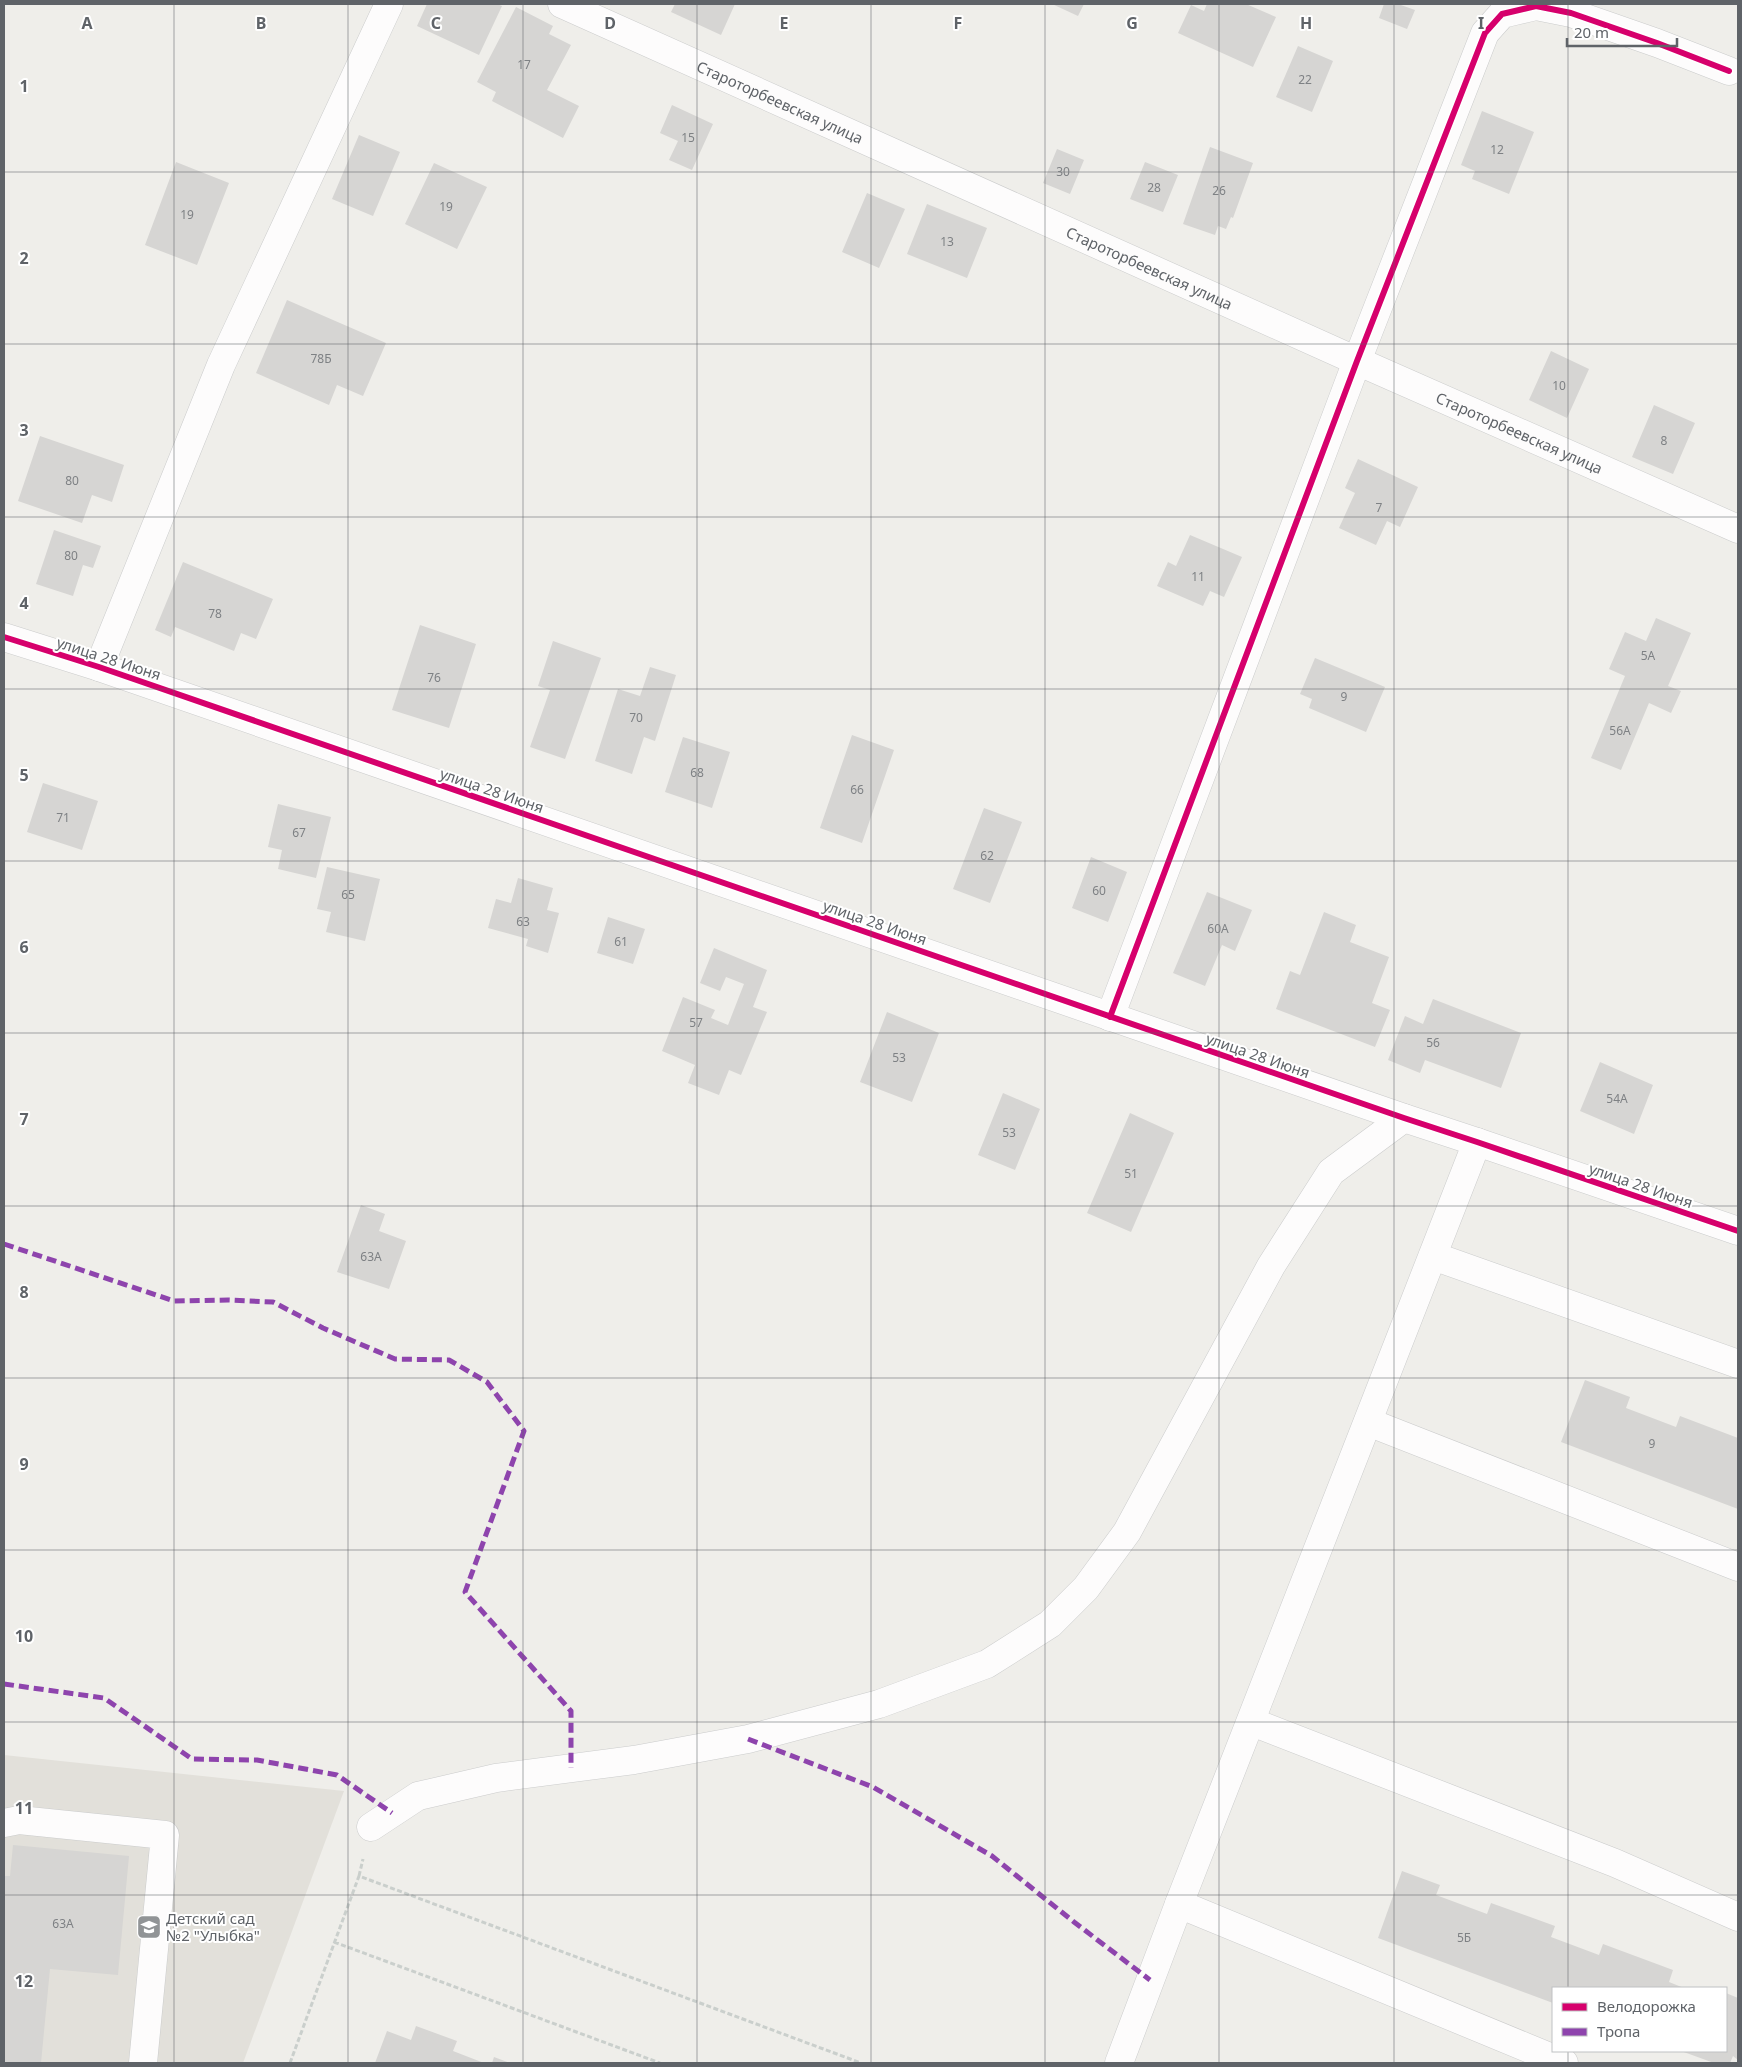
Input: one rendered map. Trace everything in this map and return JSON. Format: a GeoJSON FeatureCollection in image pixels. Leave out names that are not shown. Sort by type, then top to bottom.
{"type":"FeatureCollection","features":[{"type":"Feature","properties":{"kind":"street"},"geometry":{"type":"LineString","coordinates":[[99,667],[221,365],[389,4]]}},
{"type":"Feature","properties":{"kind":"street","name":"Староторбеевская улица"},"geometry":{"type":"LineString","coordinates":[[562,4],[1357,361],[1738,529]]}},
{"type":"Feature","properties":{"kind":"street"},"geometry":{"type":"LineString","coordinates":[[1110,1016],[1357,361],[1485,33],[1502,14],[1536,6],[1571,13],[1729,71]]}},
{"type":"Feature","properties":{"kind":"street","name":"улица 28 Июня"},"geometry":{"type":"LineString","coordinates":[[4,637],[99,667],[1738,1232]]}},
{"type":"Feature","properties":{"kind":"street"},"geometry":{"type":"LineString","coordinates":[[371,1827],[418,1796],[496,1778],[634,1760],[748,1739],[879,1704],[987,1664],[1050,1624],[1086,1588],[1127,1532],[1271,1266],[1331,1172],[1404,1118]]}},
{"type":"Feature","properties":{"kind":"street"},"geometry":{"type":"LineString","coordinates":[[1119,2063],[1179,1904],[1478,1142]]}},
{"type":"Feature","properties":{"kind":"street"},"geometry":{"type":"LineString","coordinates":[[1433,1256],[1738,1364]]}},
{"type":"Feature","properties":{"kind":"street"},"geometry":{"type":"LineString","coordinates":[[1368,1422],[1738,1567]]}},
{"type":"Feature","properties":{"kind":"street"},"geometry":{"type":"LineString","coordinates":[[1252,1722],[1615,1863],[1738,1917]]}},
{"type":"Feature","properties":{"kind":"street"},"geometry":{"type":"LineString","coordinates":[[4,1823],[19,1820],[165,1835],[143,2063]]}},
{"type":"Feature","properties":{"kind":"street"},"geometry":{"type":"LineString","coordinates":[[1179,1904],[1564,2063]]}},
{"type":"Feature","properties":{"kind":"path"},"geometry":{"type":"LineString","coordinates":[[290,2063],[359,1876],[861,2063]]}},
{"type":"Feature","properties":{"kind":"path"},"geometry":{"type":"LineString","coordinates":[[334,1942],[660,2063]]}},
{"type":"Feature","properties":{"kind":"shaded area","name":"Детский сад №2 \"Улыбка\""},"geometry":{"type":"Polygon","coordinates":[[[4,1755],[344,1791],[243,2063],[4,2063],[4,1755]]]}},
{"type":"Feature","properties":{"kind":"building"},"geometry":{"type":"Polygon","coordinates":[[[427,4],[497,4],[502,6],[479,55],[417,26],[427,4]]]}},
{"type":"Feature","properties":{"kind":"building"},"geometry":{"type":"Polygon","coordinates":[[[675,4],[735,4],[721,35],[671,12],[675,4]]]}},
{"type":"Feature","properties":{"kind":"building"},"geometry":{"type":"Polygon","coordinates":[[[1052,4],[1084,4],[1078,16],[1052,4]]]}},
{"type":"Feature","properties":{"kind":"building"},"geometry":{"type":"Polygon","coordinates":[[[1207,4],[1246,4],[1276,17],[1253,67],[1178,33],[1191,5],[1204,11],[1207,4]]]}},
{"type":"Feature","properties":{"kind":"building"},"geometry":{"type":"Polygon","coordinates":[[[1384,4],[1398,4],[1415,10],[1407,29],[1379,18],[1384,4]]]}},
{"type":"Feature","properties":{"kind":"building"},"geometry":{"type":"Polygon","coordinates":[[[516,7],[553,26],[549,34],[571,45],[547,90],[579,106],[563,138],[492,101],[496,92],[477,82],[516,7]]]}},
{"type":"Feature","properties":{"kind":"building"},"geometry":{"type":"Polygon","coordinates":[[[1298,46],[1333,61],[1312,112],[1276,97],[1298,46]]]}},
{"type":"Feature","properties":{"kind":"building"},"geometry":{"type":"Polygon","coordinates":[[[672,105],[713,124],[692,170],[669,160],[678,141],[660,133],[672,105]]]}},
{"type":"Feature","properties":{"kind":"building"},"geometry":{"type":"Polygon","coordinates":[[[1482,111],[1534,132],[1509,194],[1472,179],[1475,171],[1461,165],[1482,111]]]}},
{"type":"Feature","properties":{"kind":"building"},"geometry":{"type":"Polygon","coordinates":[[[359,135],[400,152],[373,216],[332,199],[359,135]]]}},
{"type":"Feature","properties":{"kind":"building"},"geometry":{"type":"Polygon","coordinates":[[[1210,147],[1253,163],[1233,218],[1231,217],[1226,229],[1218,226],[1215,235],[1183,224],[1210,147]]]}},
{"type":"Feature","properties":{"kind":"building"},"geometry":{"type":"Polygon","coordinates":[[[1057,149],[1084,160],[1070,194],[1043,183],[1057,149]]]}},
{"type":"Feature","properties":{"kind":"building"},"geometry":{"type":"Polygon","coordinates":[[[176,162],[229,183],[197,265],[145,245],[176,162]]]}},
{"type":"Feature","properties":{"kind":"building"},"geometry":{"type":"Polygon","coordinates":[[[1145,162],[1178,175],[1163,212],[1130,199],[1145,162]]]}},
{"type":"Feature","properties":{"kind":"building"},"geometry":{"type":"Polygon","coordinates":[[[434,163],[487,187],[457,249],[405,224],[434,163]]]}},
{"type":"Feature","properties":{"kind":"building"},"geometry":{"type":"Polygon","coordinates":[[[867,193],[905,209],[879,268],[842,252],[867,193]]]}},
{"type":"Feature","properties":{"kind":"building"},"geometry":{"type":"Polygon","coordinates":[[[927,204],[987,228],[967,278],[907,254],[927,204]]]}},
{"type":"Feature","properties":{"kind":"building"},"geometry":{"type":"Polygon","coordinates":[[[287,300],[386,343],[363,396],[337,385],[329,405],[256,373],[287,300]]]}},
{"type":"Feature","properties":{"kind":"building"},"geometry":{"type":"Polygon","coordinates":[[[1551,351],[1589,369],[1567,418],[1529,400],[1551,351]]]}},
{"type":"Feature","properties":{"kind":"building"},"geometry":{"type":"Polygon","coordinates":[[[1654,405],[1695,423],[1673,474],[1632,457],[1654,405]]]}},
{"type":"Feature","properties":{"kind":"building"},"geometry":{"type":"Polygon","coordinates":[[[40,436],[124,465],[112,502],[92,495],[82,523],[18,501],[40,436]]]}},
{"type":"Feature","properties":{"kind":"building"},"geometry":{"type":"Polygon","coordinates":[[[1358,459],[1418,487],[1400,527],[1387,521],[1376,545],[1339,528],[1355,493],[1345,488],[1358,459]]]}},
{"type":"Feature","properties":{"kind":"building"},"geometry":{"type":"Polygon","coordinates":[[[54,530],[101,546],[93,568],[83,565],[73,596],[36,584],[54,530]]]}},
{"type":"Feature","properties":{"kind":"building"},"geometry":{"type":"Polygon","coordinates":[[[1190,535],[1242,557],[1224,597],[1210,591],[1203,606],[1157,586],[1168,562],[1176,566],[1190,535]]]}},
{"type":"Feature","properties":{"kind":"building"},"geometry":{"type":"Polygon","coordinates":[[[183,562],[273,599],[256,639],[241,633],[234,651],[175,627],[171,637],[155,630],[183,562]]]}},
{"type":"Feature","properties":{"kind":"building"},"geometry":{"type":"Polygon","coordinates":[[[1656,618],[1691,633],[1668,686],[1681,691],[1671,713],[1649,703],[1621,770],[1591,758],[1625,676],[1609,669],[1625,632],[1646,641],[1656,618]]]}},
{"type":"Feature","properties":{"kind":"building"},"geometry":{"type":"Polygon","coordinates":[[[420,625],[476,644],[449,728],[392,710],[420,625]]]}},
{"type":"Feature","properties":{"kind":"building"},"geometry":{"type":"Polygon","coordinates":[[[553,641],[601,658],[565,759],[530,747],[550,690],[538,686],[553,641]]]}},
{"type":"Feature","properties":{"kind":"building"},"geometry":{"type":"Polygon","coordinates":[[[1315,658],[1385,687],[1366,732],[1309,708],[1312,699],[1300,694],[1315,658]]]}},
{"type":"Feature","properties":{"kind":"building"},"geometry":{"type":"Polygon","coordinates":[[[650,667],[676,675],[655,741],[644,737],[632,774],[595,761],[618,689],[640,696],[650,667]]]}},
{"type":"Feature","properties":{"kind":"building"},"geometry":{"type":"Polygon","coordinates":[[[852,735],[894,750],[862,843],[820,828],[852,735]]]}},
{"type":"Feature","properties":{"kind":"building"},"geometry":{"type":"Polygon","coordinates":[[[683,737],[730,752],[712,808],[665,792],[683,737]]]}},
{"type":"Feature","properties":{"kind":"building"},"geometry":{"type":"Polygon","coordinates":[[[43,783],[98,801],[82,850],[27,832],[43,783]]]}},
{"type":"Feature","properties":{"kind":"building"},"geometry":{"type":"Polygon","coordinates":[[[278,804],[331,817],[316,878],[278,869],[282,850],[268,847],[278,804]]]}},
{"type":"Feature","properties":{"kind":"building"},"geometry":{"type":"Polygon","coordinates":[[[984,808],[1022,822],[990,903],[953,889],[984,808]]]}},
{"type":"Feature","properties":{"kind":"building"},"geometry":{"type":"Polygon","coordinates":[[[1091,857],[1127,872],[1108,922],[1072,908],[1091,857]]]}},
{"type":"Feature","properties":{"kind":"building"},"geometry":{"type":"Polygon","coordinates":[[[327,867],[380,879],[365,941],[326,932],[331,912],[317,909],[327,867]]]}},
{"type":"Feature","properties":{"kind":"building"},"geometry":{"type":"Polygon","coordinates":[[[518,878],[553,888],[547,910],[559,913],[548,953],[526,946],[528,939],[488,928],[496,899],[511,903],[518,878]]]}},
{"type":"Feature","properties":{"kind":"building"},"geometry":{"type":"Polygon","coordinates":[[[1207,892],[1252,910],[1235,951],[1222,945],[1205,986],[1173,973],[1207,892]]]}},
{"type":"Feature","properties":{"kind":"building"},"geometry":{"type":"Polygon","coordinates":[[[1324,912],[1356,925],[1350,942],[1389,957],[1372,1003],[1390,1010],[1375,1047],[1276,1009],[1290,971],[1300,975],[1324,912]]]}},
{"type":"Feature","properties":{"kind":"building"},"geometry":{"type":"Polygon","coordinates":[[[608,917],[645,929],[633,964],[597,953],[608,917]]]}},
{"type":"Feature","properties":{"kind":"building"},"geometry":{"type":"Polygon","coordinates":[[[714,948],[767,970],[753,1007],[767,1012],[741,1075],[729,1070],[719,1095],[688,1083],[695,1065],[662,1051],[683,997],[715,1010],[711,1018],[728,1025],[744,984],[726,977],[720,991],[700,983],[714,948]]]}},
{"type":"Feature","properties":{"kind":"building"},"geometry":{"type":"Polygon","coordinates":[[[1433,999],[1521,1033],[1501,1088],[1425,1060],[1420,1073],[1388,1060],[1405,1016],[1423,1024],[1433,999]]]}},
{"type":"Feature","properties":{"kind":"building"},"geometry":{"type":"Polygon","coordinates":[[[887,1012],[939,1033],[912,1102],[860,1082],[887,1012]]]}},
{"type":"Feature","properties":{"kind":"building"},"geometry":{"type":"Polygon","coordinates":[[[1600,1062],[1653,1085],[1634,1134],[1580,1111],[1600,1062]]]}},
{"type":"Feature","properties":{"kind":"building"},"geometry":{"type":"Polygon","coordinates":[[[1003,1093],[1040,1109],[1015,1170],[978,1155],[1003,1093]]]}},
{"type":"Feature","properties":{"kind":"building"},"geometry":{"type":"Polygon","coordinates":[[[1130,1113],[1174,1133],[1131,1232],[1087,1213],[1130,1113]]]}},
{"type":"Feature","properties":{"kind":"building"},"geometry":{"type":"Polygon","coordinates":[[[361,1205],[385,1214],[379,1231],[406,1241],[389,1289],[337,1272],[361,1205]]]}},
{"type":"Feature","properties":{"kind":"building"},"geometry":{"type":"Polygon","coordinates":[[[1585,1380],[1630,1397],[1626,1408],[1676,1427],[1680,1416],[1738,1438],[1738,1509],[1561,1442],[1585,1380]]]}},
{"type":"Feature","properties":{"kind":"building"},"geometry":{"type":"Polygon","coordinates":[[[13,1845],[129,1856],[118,1975],[50,1969],[41,2063],[4,2063],[4,1876],[10,1876],[13,1845]]]}},
{"type":"Feature","properties":{"kind":"building"},"geometry":{"type":"Polygon","coordinates":[[[1402,1871],[1440,1885],[1436,1895],[1487,1914],[1491,1903],[1555,1926],[1551,1937],[1599,1955],[1603,1944],[1673,1970],[1669,1982],[1682,1987],[1552,1987],[1552,2003],[1378,1938],[1402,1871]]]}},
{"type":"Feature","properties":{"kind":"building"},"geometry":{"type":"Polygon","coordinates":[[[1727,1993],[1738,1998],[1738,2060],[1733,2056],[1730,2063],[1714,2063],[1684,2052],[1727,2052],[1727,1993]]]}},
{"type":"Feature","properties":{"kind":"building"},"geometry":{"type":"Polygon","coordinates":[[[416,2026],[457,2041],[453,2051],[484,2063],[375,2063],[387,2031],[411,2040],[416,2026]]]}},
{"type":"Feature","properties":{"kind":"building"},"geometry":{"type":"Polygon","coordinates":[[[494,2057],[510,2063],[492,2063],[494,2057]]]}},
{"type":"Feature","properties":{"kind":"marked path"},"geometry":{"type":"LineString","coordinates":[[4,1244],[174,1301],[228,1300],[273,1302],[323,1328],[395,1359],[449,1360],[487,1382],[524,1431],[465,1592],[571,1711],[571,1768]]}},
{"type":"Feature","properties":{"kind":"marked path"},"geometry":{"type":"LineString","coordinates":[[4,1684],[104,1698],[192,1759],[257,1760],[337,1775],[392,1813]]}},
{"type":"Feature","properties":{"kind":"marked path"},"geometry":{"type":"LineString","coordinates":[[748,1739],[873,1787],[992,1856],[1150,1980]]}},
{"type":"Feature","properties":{"kind":"cycle path"},"geometry":{"type":"LineString","coordinates":[[1110,1017],[1357,361],[1485,33],[1502,14],[1536,6],[1571,13],[1729,71]]}},
{"type":"Feature","properties":{"kind":"cycle path"},"geometry":{"type":"LineString","coordinates":[[4,637],[99,667],[1404,1118],[1738,1231]]}},
{"type":"Feature","properties":{"kind":"place","name":"Детский сад №2 \"Улыбка\""},"geometry":{"type":"Point","coordinates":[149,1927]}}]}
